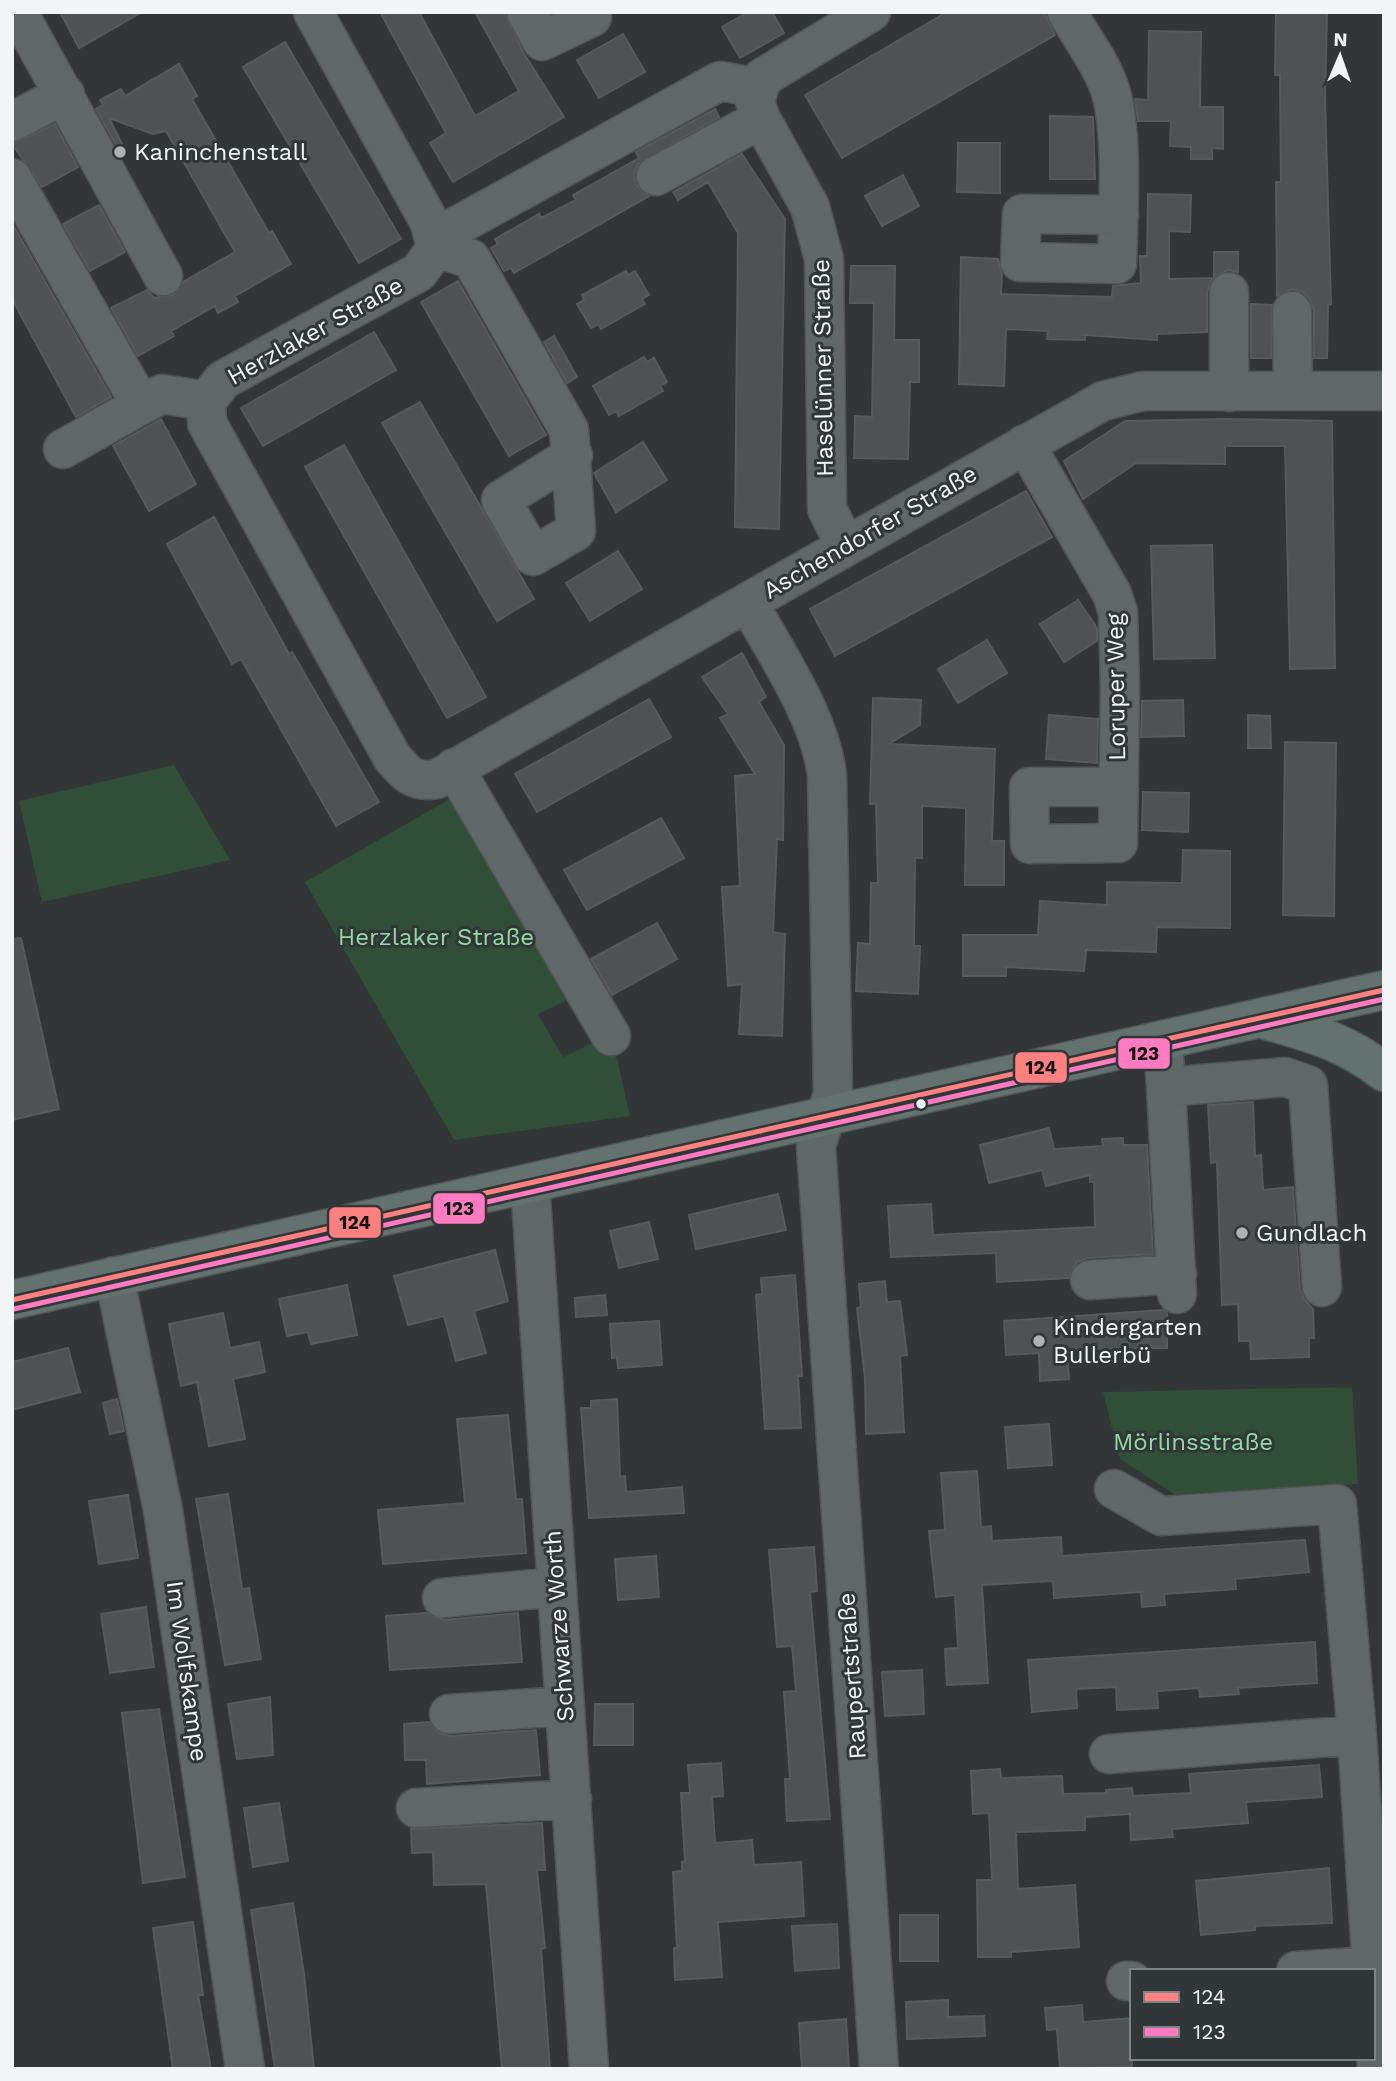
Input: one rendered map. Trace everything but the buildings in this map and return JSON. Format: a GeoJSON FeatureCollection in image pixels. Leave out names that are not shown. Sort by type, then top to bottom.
{"type":"FeatureCollection","features":[{"type":"Feature","properties":{"kind":"main road"},"geometry":{"type":"LineString","coordinates":[[12,1300],[1384,990]]}},
{"type":"Feature","properties":{"kind":"main road"},"geometry":{"type":"LineString","coordinates":[[1261,1018],[1336,1041],[1358,1051],[1384,1072]]}},
{"type":"Feature","properties":{"kind":"street"},"geometry":{"type":"LineString","coordinates":[[18,12],[163,276]]}},
{"type":"Feature","properties":{"kind":"street"},"geometry":{"type":"LineString","coordinates":[[313,12],[430,223],[436,243],[471,259],[569,430],[573,455]]}},
{"type":"Feature","properties":{"kind":"street"},"geometry":{"type":"LineString","coordinates":[[526,12],[542,41],[592,17],[591,12]]}},
{"type":"Feature","properties":{"kind":"street"},"geometry":{"type":"LineString","coordinates":[[1066,12],[1109,85],[1115,105],[1119,215]]}},
{"type":"Feature","properties":{"kind":"street"},"geometry":{"type":"LineString","coordinates":[[656,176],[759,103],[762,78],[850,17]]}},
{"type":"Feature","properties":{"kind":"street"},"geometry":{"type":"LineString","coordinates":[[436,243],[720,81],[759,103]]}},
{"type":"Feature","properties":{"kind":"street"},"geometry":{"type":"LineString","coordinates":[[12,122],[65,94]]}},
{"type":"Feature","properties":{"kind":"street","name":"Haselünner Straße"},"geometry":{"type":"LineString","coordinates":[[759,103],[810,207],[824,259],[827,509],[845,545]]}},
{"type":"Feature","properties":{"kind":"street"},"geometry":{"type":"LineString","coordinates":[[12,178],[141,405]]}},
{"type":"Feature","properties":{"kind":"street","name":"Herzlaker Straße"},"geometry":{"type":"LineString","coordinates":[[436,243],[419,272],[223,380],[206,401],[207,423],[392,757],[408,775],[422,782],[437,779],[748,602]]}},
{"type":"Feature","properties":{"kind":"street"},"geometry":{"type":"LineString","coordinates":[[1229,292],[1229,392]]}},
{"type":"Feature","properties":{"kind":"street"},"geometry":{"type":"LineString","coordinates":[[1292,311],[1293,390]]}},
{"type":"Feature","properties":{"kind":"street","name":"Aschendorfer Straße"},"geometry":{"type":"LineString","coordinates":[[825,1117],[833,1093],[824,752],[748,602],[1025,444],[1103,401],[1123,394],[1384,391]]}},
{"type":"Feature","properties":{"kind":"street"},"geometry":{"type":"LineString","coordinates":[[63,449],[162,394],[206,401]]}},
{"type":"Feature","properties":{"kind":"street","name":"Loruper Weg"},"geometry":{"type":"LineString","coordinates":[[1025,444],[1112,594],[1118,612],[1117,787]]}},
{"type":"Feature","properties":{"kind":"street"},"geometry":{"type":"LineString","coordinates":[[454,768],[611,1036]]}},
{"type":"Feature","properties":{"kind":"street"},"geometry":{"type":"LineString","coordinates":[[1090,1280],[1177,1284],[1163,1040]]}},
{"type":"Feature","properties":{"kind":"street"},"geometry":{"type":"LineString","coordinates":[[1166,1087],[1284,1077],[1308,1085],[1322,1287]]}},
{"type":"Feature","properties":{"kind":"street","name":"Raupertstraße"},"geometry":{"type":"LineString","coordinates":[[825,1117],[816,1146],[879,2069]]}},
{"type":"Feature","properties":{"kind":"street","name":"Schwarze Worth"},"geometry":{"type":"LineString","coordinates":[[530,1183],[589,2069]]}},
{"type":"Feature","properties":{"kind":"street","name":"Im Wolfskampe"},"geometry":{"type":"LineString","coordinates":[[114,1276],[163,1510],[246,2069]]}},
{"type":"Feature","properties":{"kind":"street"},"geometry":{"type":"LineString","coordinates":[[1114,1489],[1161,1516],[1337,1504],[1357,1735],[1371,1969]]}},
{"type":"Feature","properties":{"kind":"street"},"geometry":{"type":"LineString","coordinates":[[442,1598],[555,1587]]}},
{"type":"Feature","properties":{"kind":"street"},"geometry":{"type":"LineString","coordinates":[[449,1713],[564,1706]]}},
{"type":"Feature","properties":{"kind":"street"},"geometry":{"type":"LineString","coordinates":[[1109,1754],[1357,1735]]}},
{"type":"Feature","properties":{"kind":"street"},"geometry":{"type":"LineString","coordinates":[[416,1808],[572,1799]]}},
{"type":"Feature","properties":{"kind":"street"},"geometry":{"type":"LineString","coordinates":[[1375,2033],[1377,2069]]}},
{"type":"Feature","properties":{"kind":"green space"},"geometry":{"type":"Polygon","coordinates":[[[174,765],[230,860],[42,902],[19,801],[174,765]]]}},
{"type":"Feature","properties":{"kind":"green space","name":"Herzlaker Straße"},"geometry":{"type":"Polygon","coordinates":[[[455,796],[571,998],[538,1014],[563,1057],[603,1038],[617,1058],[630,1116],[454,1140],[305,882],[455,796]]]}},
{"type":"Feature","properties":{"kind":"green space","name":"Mörlinsstraße"},"geometry":{"type":"Polygon","coordinates":[[[1352,1387],[1358,1484],[1174,1494],[1120,1459],[1103,1392],[1352,1387]]]}},
{"type":"Feature","properties":{"kind":"transit line","name":"124"},"geometry":{"type":"LineString","coordinates":[[12,1300],[1384,990]]}},
{"type":"Feature","properties":{"kind":"transit line","name":"123"},"geometry":{"type":"LineString","coordinates":[[14,1309],[1384,999]]}},
{"type":"Feature","properties":{"kind":"place","name":"Kaninchenstall"},"geometry":{"type":"Point","coordinates":[120,152]}},
{"type":"Feature","properties":{"kind":"place","name":"Gundlach"},"geometry":{"type":"Point","coordinates":[1242,1233]}},
{"type":"Feature","properties":{"kind":"place","name":"Kindergarten Bullerbü"},"geometry":{"type":"Point","coordinates":[1039,1341]}}]}
